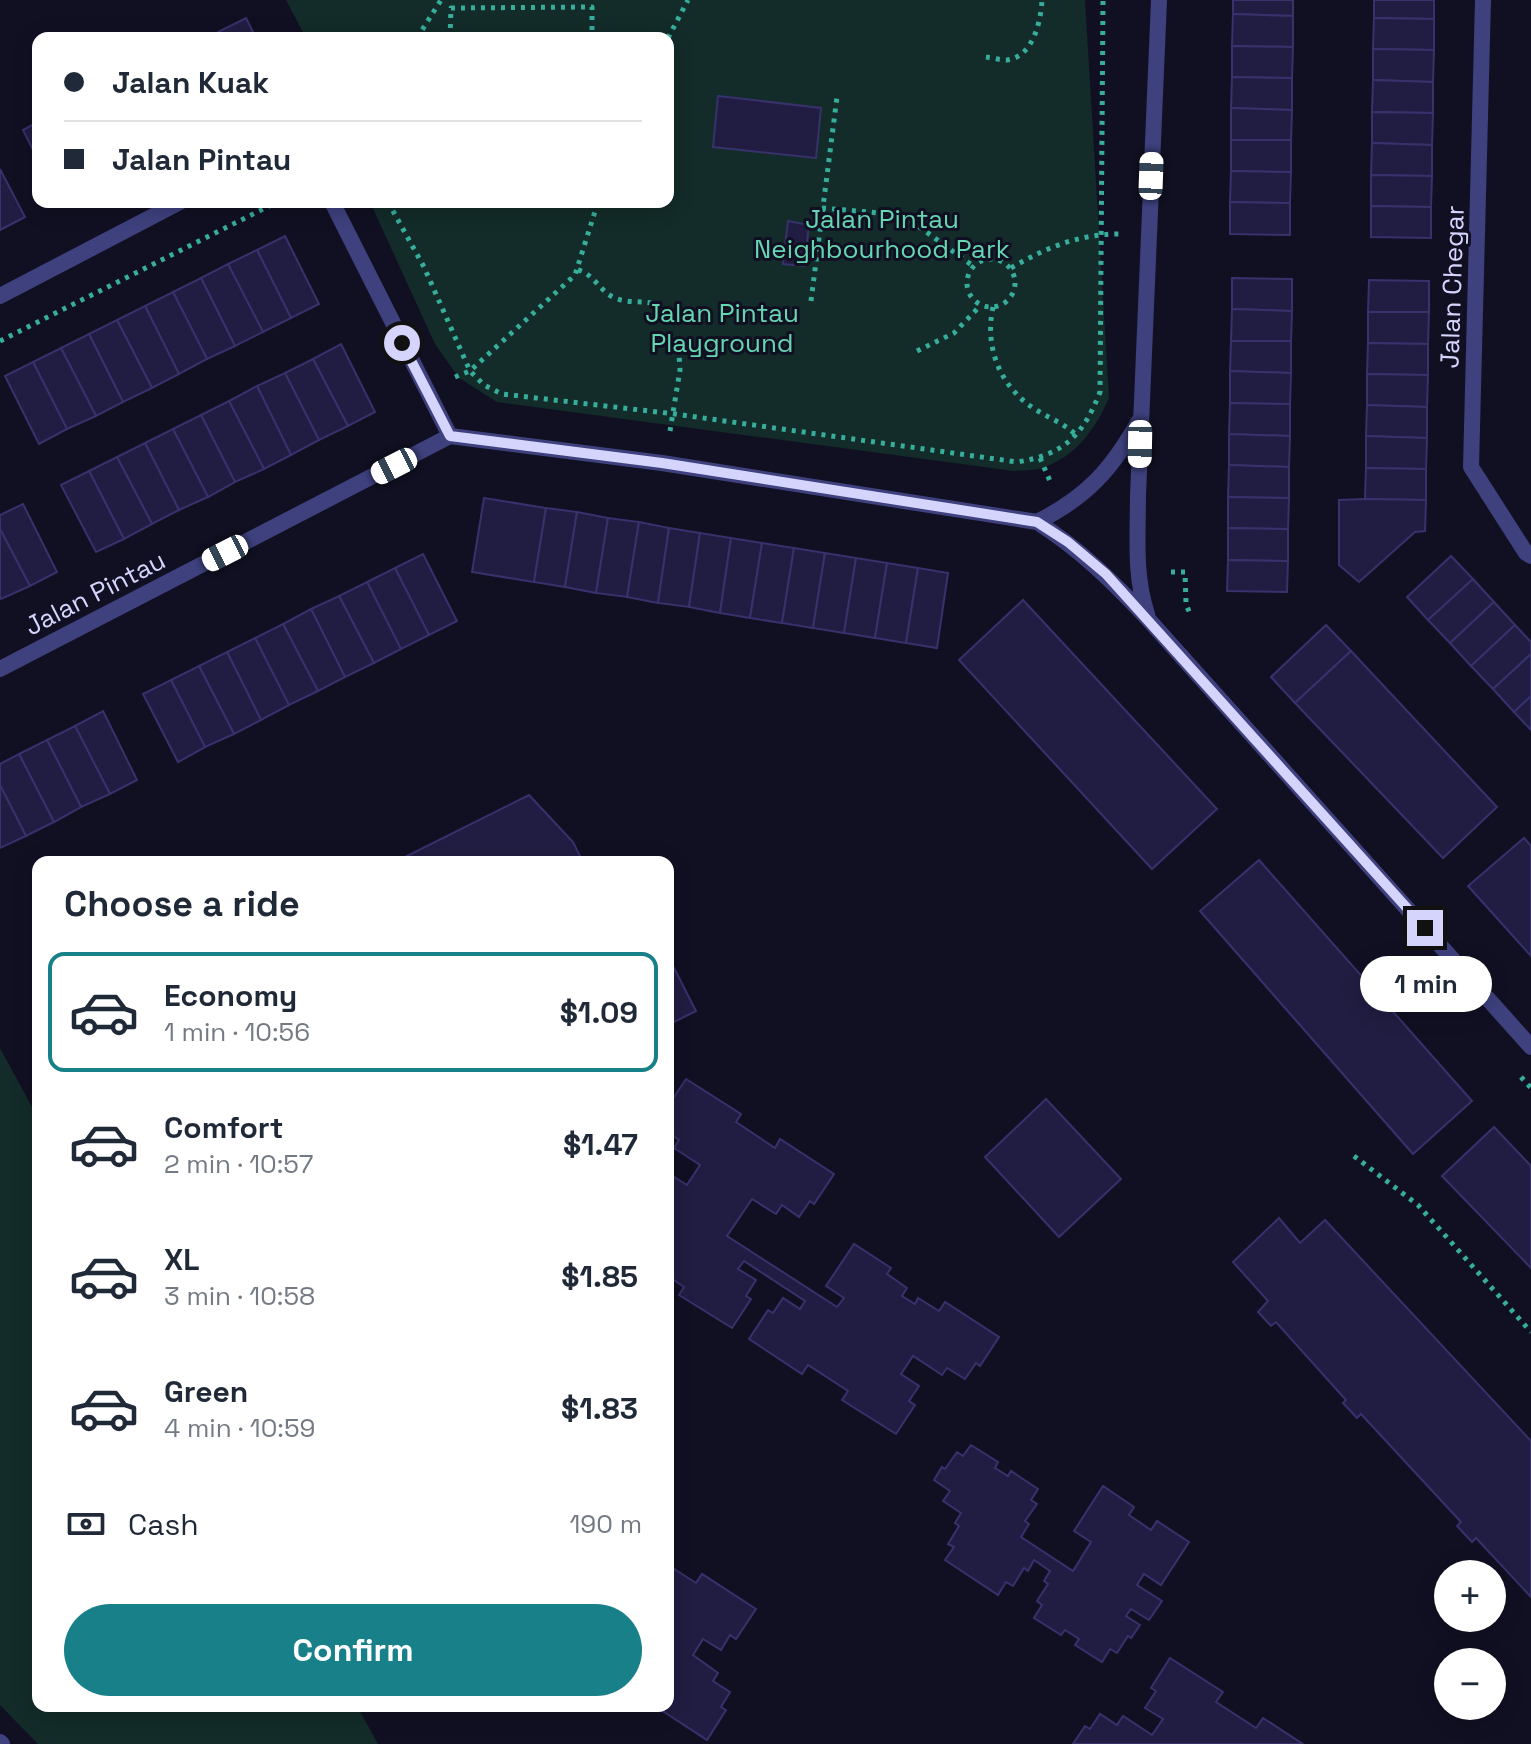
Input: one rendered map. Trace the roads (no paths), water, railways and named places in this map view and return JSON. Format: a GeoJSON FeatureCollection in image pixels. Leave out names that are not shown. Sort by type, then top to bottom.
{"type":"FeatureCollection","features":[{"type":"Feature","properties":{"kind":"street"},"geometry":{"type":"LineString","coordinates":[[1148,619],[1140,594],[1138,572],[1141,418],[1159,0]]}},
{"type":"Feature","properties":{"kind":"street","name":"Jalan Chegar"},"geometry":{"type":"LineString","coordinates":[[1483,0],[1471,467],[1526,553],[1531,556]]}},
{"type":"Feature","properties":{"kind":"street"},"geometry":{"type":"LineString","coordinates":[[0,296],[169,208]]}},
{"type":"Feature","properties":{"kind":"street"},"geometry":{"type":"LineString","coordinates":[[335,208],[450,436],[662,463],[1037,522],[1068,542],[1148,619],[1531,1047]]}},
{"type":"Feature","properties":{"kind":"street"},"geometry":{"type":"LineString","coordinates":[[1037,522],[1062,510],[1093,486],[1121,454],[1141,418]]}},
{"type":"Feature","properties":{"kind":"street","name":"Jalan Pintau"},"geometry":{"type":"LineString","coordinates":[[0,669],[450,436]]}},
{"type":"Feature","properties":{"kind":"park label","name":"Jalan Pintau Neighbourhood Park"},"geometry":{"type":"Point","coordinates":[882,234]}},
{"type":"Feature","properties":{"kind":"park label","name":"Jalan Pintau Playground"},"geometry":{"type":"Point","coordinates":[722,328]}}]}
